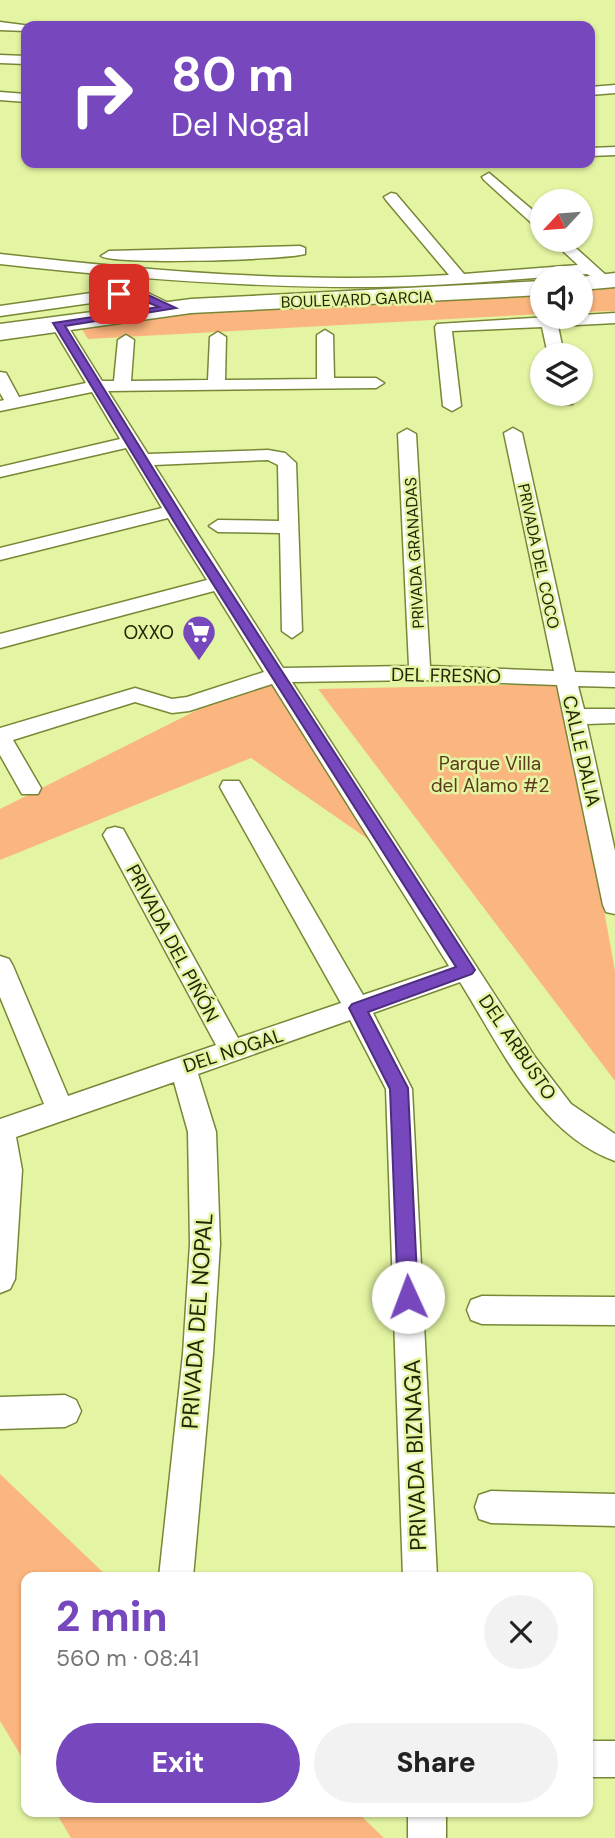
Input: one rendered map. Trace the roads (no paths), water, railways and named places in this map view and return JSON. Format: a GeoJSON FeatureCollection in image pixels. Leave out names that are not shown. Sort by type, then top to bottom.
{"type":"FeatureCollection","features":[{"type":"Feature","properties":{"kind":"main road","name":"BOULEVARD GARCIA"},"geometry":{"type":"LineString","coordinates":[[0,332],[296,291],[530,288]]}},
{"type":"Feature","properties":{"kind":"street"},"geometry":{"type":"LineString","coordinates":[[0,26],[21,27]]}},
{"type":"Feature","properties":{"kind":"street"},"geometry":{"type":"LineString","coordinates":[[0,59],[21,60]]}},
{"type":"Feature","properties":{"kind":"street"},"geometry":{"type":"LineString","coordinates":[[595,91],[615,89]]}},
{"type":"Feature","properties":{"kind":"street"},"geometry":{"type":"LineString","coordinates":[[0,96],[21,98]]}},
{"type":"Feature","properties":{"kind":"street"},"geometry":{"type":"LineString","coordinates":[[595,152],[615,151]]}},
{"type":"Feature","properties":{"kind":"street"},"geometry":{"type":"LineString","coordinates":[[489,177],[530,214]]}},
{"type":"Feature","properties":{"kind":"street"},"geometry":{"type":"LineString","coordinates":[[391,197],[460,279]]}},
{"type":"Feature","properties":{"kind":"street"},"geometry":{"type":"LineString","coordinates":[[0,244],[152,257],[300,251]]}},
{"type":"Feature","properties":{"kind":"street"},"geometry":{"type":"LineString","coordinates":[[571,252],[598,278]]}},
{"type":"Feature","properties":{"kind":"street"},"geometry":{"type":"LineString","coordinates":[[0,260],[296,291]]}},
{"type":"Feature","properties":{"kind":"street"},"geometry":{"type":"LineString","coordinates":[[187,278],[216,304]]}},
{"type":"Feature","properties":{"kind":"street"},"geometry":{"type":"LineString","coordinates":[[430,288],[460,279],[598,278]]}},
{"type":"Feature","properties":{"kind":"street"},"geometry":{"type":"LineString","coordinates":[[0,311],[126,294],[142,296],[171,308]]}},
{"type":"Feature","properties":{"kind":"street"},"geometry":{"type":"LineString","coordinates":[[593,319],[615,318]]}},
{"type":"Feature","properties":{"kind":"street"},"geometry":{"type":"LineString","coordinates":[[452,405],[443,327],[530,322]]}},
{"type":"Feature","properties":{"kind":"street","name":"DEL ARBUSTO"},"geometry":{"type":"LineString","coordinates":[[58,323],[94,386],[526,1065],[561,1112],[615,1149]]}},
{"type":"Feature","properties":{"kind":"street"},"geometry":{"type":"LineString","coordinates":[[325,335],[326,384]]}},
{"type":"Feature","properties":{"kind":"street"},"geometry":{"type":"LineString","coordinates":[[216,385],[218,337]]}},
{"type":"Feature","properties":{"kind":"street"},"geometry":{"type":"LineString","coordinates":[[122,386],[126,341]]}},
{"type":"Feature","properties":{"kind":"street"},"geometry":{"type":"LineString","coordinates":[[0,377],[7,405],[94,386],[376,383]]}},
{"type":"Feature","properties":{"kind":"street","name":"PRIVADA DEL COCO"},"geometry":{"type":"LineString","coordinates":[[513,433],[565,678]]}},
{"type":"Feature","properties":{"kind":"street","name":"PRIVADA GRANADAS"},"geometry":{"type":"LineString","coordinates":[[407,434],[420,673]]}},
{"type":"Feature","properties":{"kind":"street"},"geometry":{"type":"LineString","coordinates":[[0,472],[135,451],[279,457],[287,463],[292,631]]}},
{"type":"Feature","properties":{"kind":"street"},"geometry":{"type":"LineString","coordinates":[[0,554],[173,511]]}},
{"type":"Feature","properties":{"kind":"street"},"geometry":{"type":"LineString","coordinates":[[218,526],[287,527]]}},
{"type":"Feature","properties":{"kind":"street"},"geometry":{"type":"LineString","coordinates":[[0,641],[220,583]]}},
{"type":"Feature","properties":{"kind":"street","name":"DEL FRESNO"},"geometry":{"type":"LineString","coordinates":[[0,736],[135,695],[172,706],[189,704],[277,675],[420,673],[615,680]]}},
{"type":"Feature","properties":{"kind":"street","name":"CALLE DALIA"},"geometry":{"type":"LineString","coordinates":[[565,678],[606,817],[615,905]]}},
{"type":"Feature","properties":{"kind":"street"},"geometry":{"type":"LineString","coordinates":[[575,717],[615,716]]}},
{"type":"Feature","properties":{"kind":"street"},"geometry":{"type":"LineString","coordinates":[[0,736],[30,788]]}},
{"type":"Feature","properties":{"kind":"street","name":"PRIVADA BIZNAGA"},"geometry":{"type":"LineString","coordinates":[[231,787],[358,1008],[399,1088],[420,1572]]}},
{"type":"Feature","properties":{"kind":"street","name":"PRIVADA DEL PIÑÓN"},"geometry":{"type":"LineString","coordinates":[[115,835],[232,1051]]}},
{"type":"Feature","properties":{"kind":"street"},"geometry":{"type":"LineString","coordinates":[[0,966],[60,1110]]}},
{"type":"Feature","properties":{"kind":"street","name":"DEL NOGAL"},"geometry":{"type":"LineString","coordinates":[[1,1131],[467,970]]}},
{"type":"Feature","properties":{"kind":"street","name":"PRIVADA DEL NOPAL"},"geometry":{"type":"LineString","coordinates":[[176,1572],[198,1354],[205,1244],[202,1132],[183,1067]]}},
{"type":"Feature","properties":{"kind":"street"},"geometry":{"type":"LineString","coordinates":[[0,1279],[8,1170],[1,1131]]}},
{"type":"Feature","properties":{"kind":"street"},"geometry":{"type":"LineString","coordinates":[[482,1310],[615,1311]]}},
{"type":"Feature","properties":{"kind":"street"},"geometry":{"type":"LineString","coordinates":[[0,1413],[65,1411]]}},
{"type":"Feature","properties":{"kind":"street"},"geometry":{"type":"LineString","coordinates":[[491,1507],[615,1510]]}},
{"type":"Feature","properties":{"kind":"street"},"geometry":{"type":"LineString","coordinates":[[593,1759],[615,1759]]}},
{"type":"Feature","properties":{"kind":"street"},"geometry":{"type":"LineString","coordinates":[[426,1817],[427,1838]]}},
{"type":"Feature","properties":{"kind":"place","name":"OXXO"},"geometry":{"type":"Point","coordinates":[199,662]}},
{"type":"Feature","properties":{"kind":"park label","name":"Parque Villa del Alamo #2"},"geometry":{"type":"Point","coordinates":[490,774]}}]}
